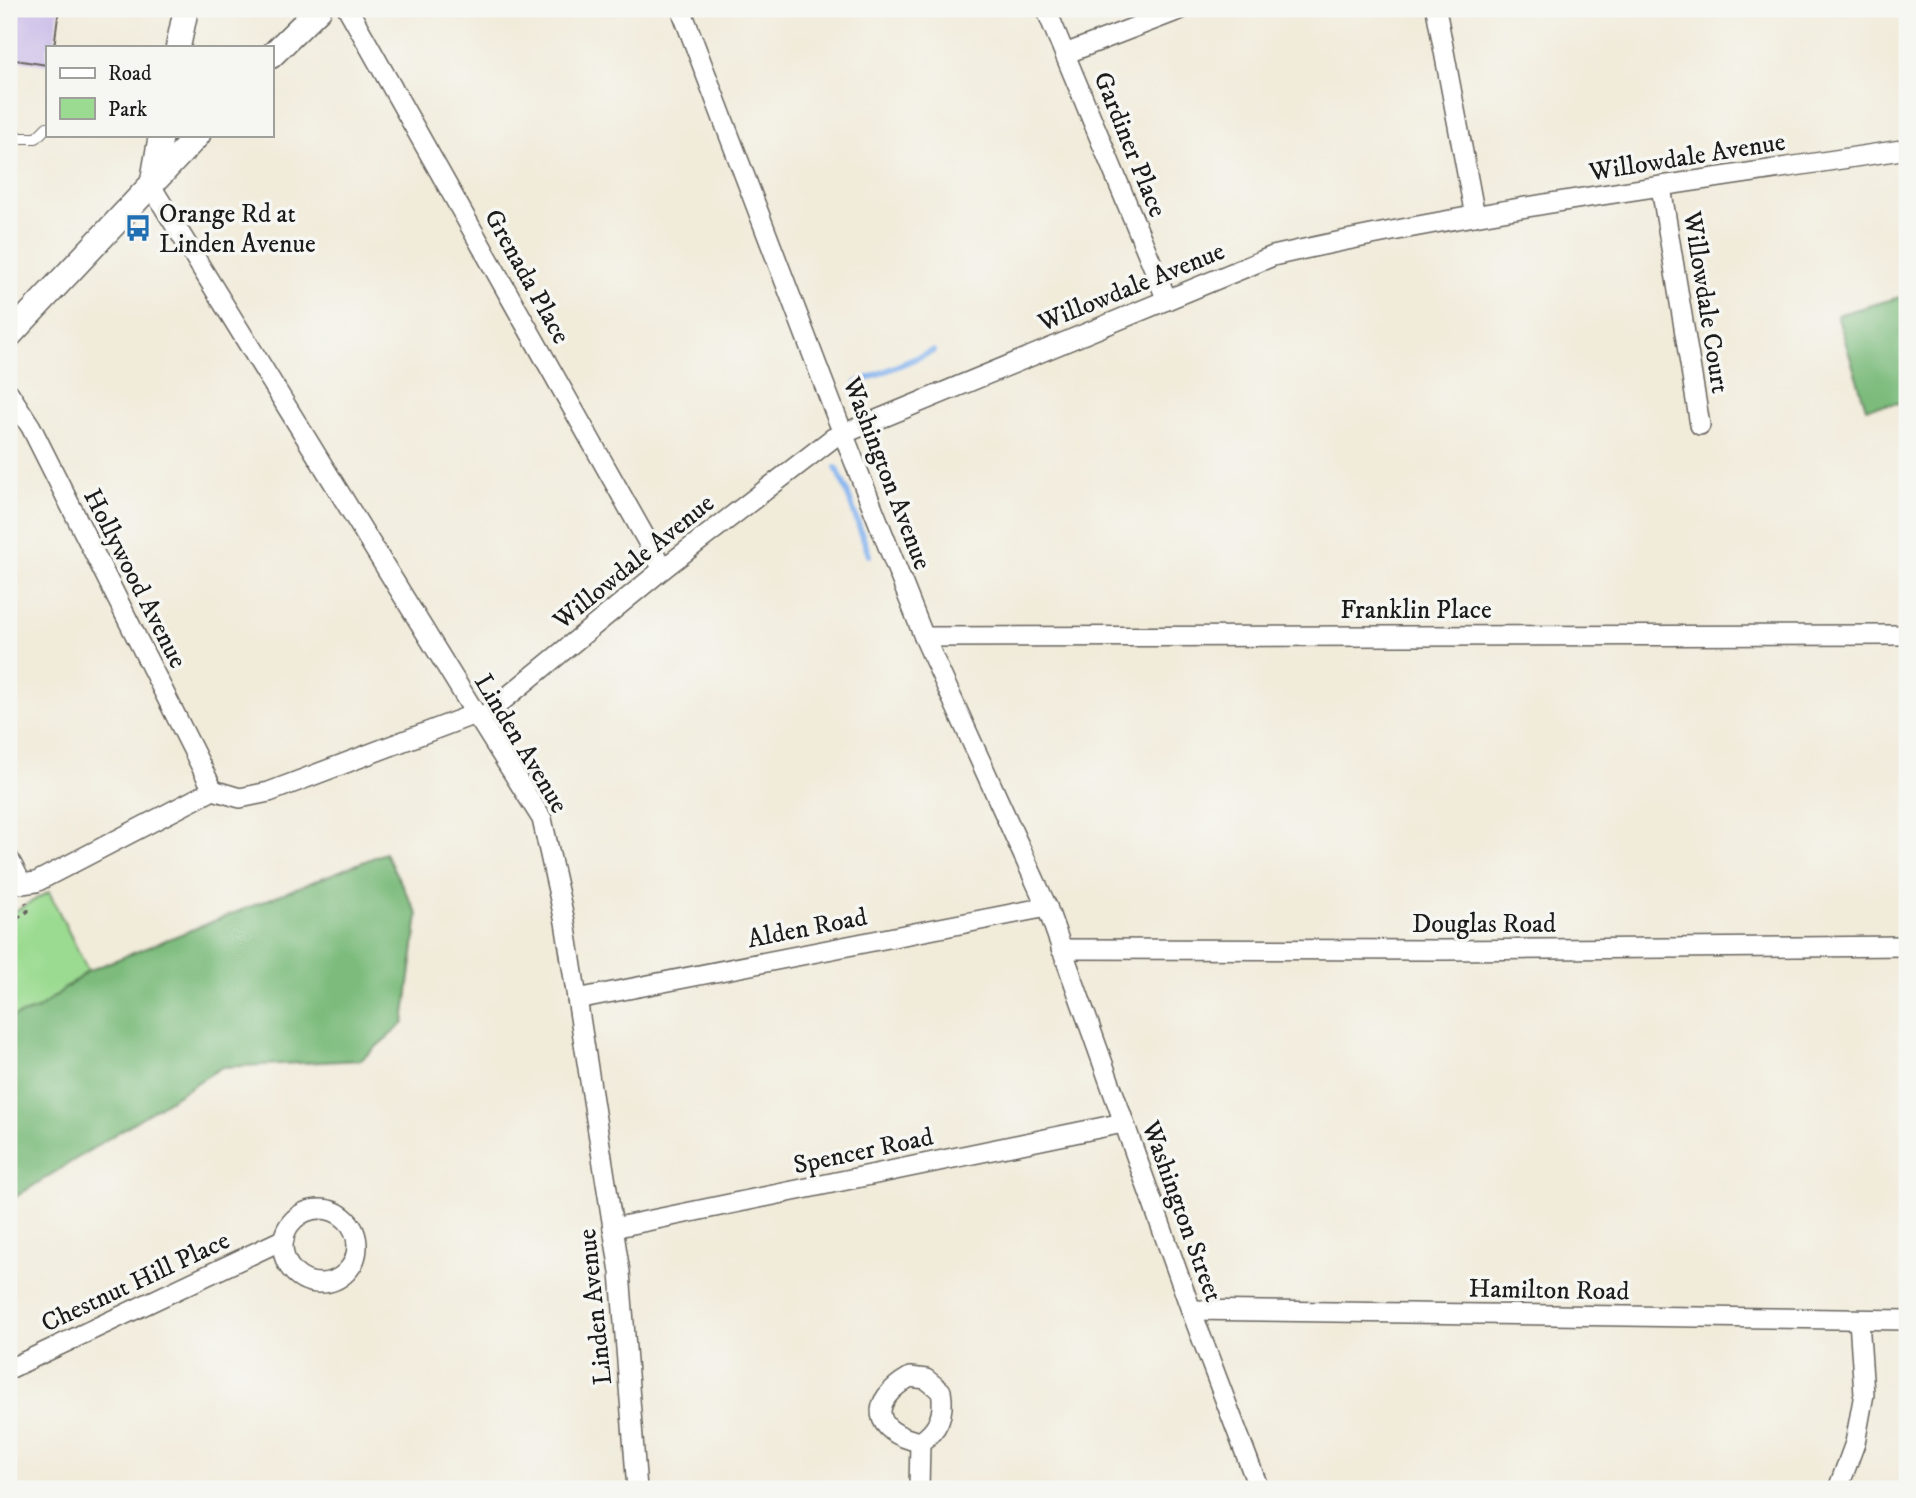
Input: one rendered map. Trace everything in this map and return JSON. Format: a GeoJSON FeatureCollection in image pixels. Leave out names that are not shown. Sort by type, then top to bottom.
{"type":"FeatureCollection","features":[{"type":"Feature","properties":{"kind":"street"},"geometry":{"type":"LineString","coordinates":[[273,54],[319,9]]}},
{"type":"Feature","properties":{"kind":"street","name":"Grenada Place"},"geometry":{"type":"LineString","coordinates":[[348,9],[663,569]]}},
{"type":"Feature","properties":{"kind":"street","name":"Washington Avenue"},"geometry":{"type":"LineString","coordinates":[[681,9],[924,637],[1047,907],[1061,949]]}},
{"type":"Feature","properties":{"kind":"street","name":"Gardiner Place"},"geometry":{"type":"LineString","coordinates":[[1046,9],[1167,300]]}},
{"type":"Feature","properties":{"kind":"street"},"geometry":{"type":"LineString","coordinates":[[1065,54],[1182,9]]}},
{"type":"Feature","properties":{"kind":"street"},"geometry":{"type":"LineString","coordinates":[[1436,9],[1475,216]]}},
{"type":"Feature","properties":{"kind":"street"},"geometry":{"type":"LineString","coordinates":[[152,186],[161,136]]}},
{"type":"Feature","properties":{"kind":"street"},"geometry":{"type":"LineString","coordinates":[[9,335],[197,136]]}},
{"type":"Feature","properties":{"kind":"street","name":"Willowdale Avenue"},"geometry":{"type":"LineString","coordinates":[[213,790],[240,798],[269,792],[477,717],[833,438],[1273,256],[1475,216],[1907,149]]}},
{"type":"Feature","properties":{"kind":"street","name":"Linden Avenue"},"geometry":{"type":"LineString","coordinates":[[152,186],[542,819],[565,922],[614,1228],[638,1489]]}},
{"type":"Feature","properties":{"kind":"street","name":"Willowdale Court"},"geometry":{"type":"LineString","coordinates":[[1661,187],[1700,425]]}},
{"type":"Feature","properties":{"kind":"street","name":"Hollywood Avenue"},"geometry":{"type":"LineString","coordinates":[[9,393],[31,427],[213,790]]}},
{"type":"Feature","properties":{"kind":"street","name":"Franklin Place"},"geometry":{"type":"LineString","coordinates":[[924,637],[1907,635]]}},
{"type":"Feature","properties":{"kind":"street"},"geometry":{"type":"LineString","coordinates":[[9,859],[22,884],[36,881],[213,790]]}},
{"type":"Feature","properties":{"kind":"street","name":"Alden Road"},"geometry":{"type":"LineString","coordinates":[[577,999],[1047,907]]}},
{"type":"Feature","properties":{"kind":"street","name":"Douglas Road"},"geometry":{"type":"LineString","coordinates":[[1061,949],[1443,950],[1907,946]]}},
{"type":"Feature","properties":{"kind":"street","name":"Washington Street"},"geometry":{"type":"LineString","coordinates":[[1061,949],[1191,1310],[1259,1489]]}},
{"type":"Feature","properties":{"kind":"street","name":"Spencer Road"},"geometry":{"type":"LineString","coordinates":[[614,1228],[1123,1123]]}},
{"type":"Feature","properties":{"kind":"street","name":"Chestnut Hill Place"},"geometry":{"type":"LineString","coordinates":[[9,1369],[284,1239]]}},
{"type":"Feature","properties":{"kind":"street","name":"Hamilton Road"},"geometry":{"type":"LineString","coordinates":[[1191,1310],[1907,1320]]}},
{"type":"Feature","properties":{"kind":"street"},"geometry":{"type":"LineString","coordinates":[[1838,1489],[1855,1443],[1864,1394],[1859,1320]]}},
{"type":"Feature","properties":{"kind":"street"},"geometry":{"type":"LineString","coordinates":[[919,1489],[920,1442]]}},
{"type":"Feature","properties":{"kind":"lane"},"geometry":{"type":"LineString","coordinates":[[9,126],[19,138],[36,138],[46,128]]}},
{"type":"Feature","properties":{"kind":"path"},"geometry":{"type":"LineString","coordinates":[[9,924],[28,911],[22,884]]}},
{"type":"Feature","properties":{"kind":"green space"},"geometry":{"type":"Polygon","coordinates":[[[1907,295],[1907,402],[1866,408],[1837,315],[1907,295]]]}},
{"type":"Feature","properties":{"kind":"green space"},"geometry":{"type":"Polygon","coordinates":[[[385,853],[418,915],[404,1023],[361,1060],[222,1067],[9,1201],[9,1018],[38,1009],[88,971],[385,853]]]}},
{"type":"Feature","properties":{"kind":"green space"},"geometry":{"type":"Polygon","coordinates":[[[49,892],[88,971],[38,1009],[9,1018],[9,914],[49,892]]]}},
{"type":"Feature","properties":{"kind":"building"},"geometry":{"type":"Polygon","coordinates":[[[9,9],[59,9],[54,46],[46,46],[46,65],[9,59],[9,9]]]}},
{"type":"Feature","properties":{"kind":"waterway"},"geometry":{"type":"LineString","coordinates":[[857,383],[933,351]]}},
{"type":"Feature","properties":{"kind":"waterway"},"geometry":{"type":"LineString","coordinates":[[836,468],[869,555]]}},
{"type":"Feature","properties":{"kind":"place","name":"Orange Rd at Linden Avenue"},"geometry":{"type":"Point","coordinates":[138,228]}}]}
